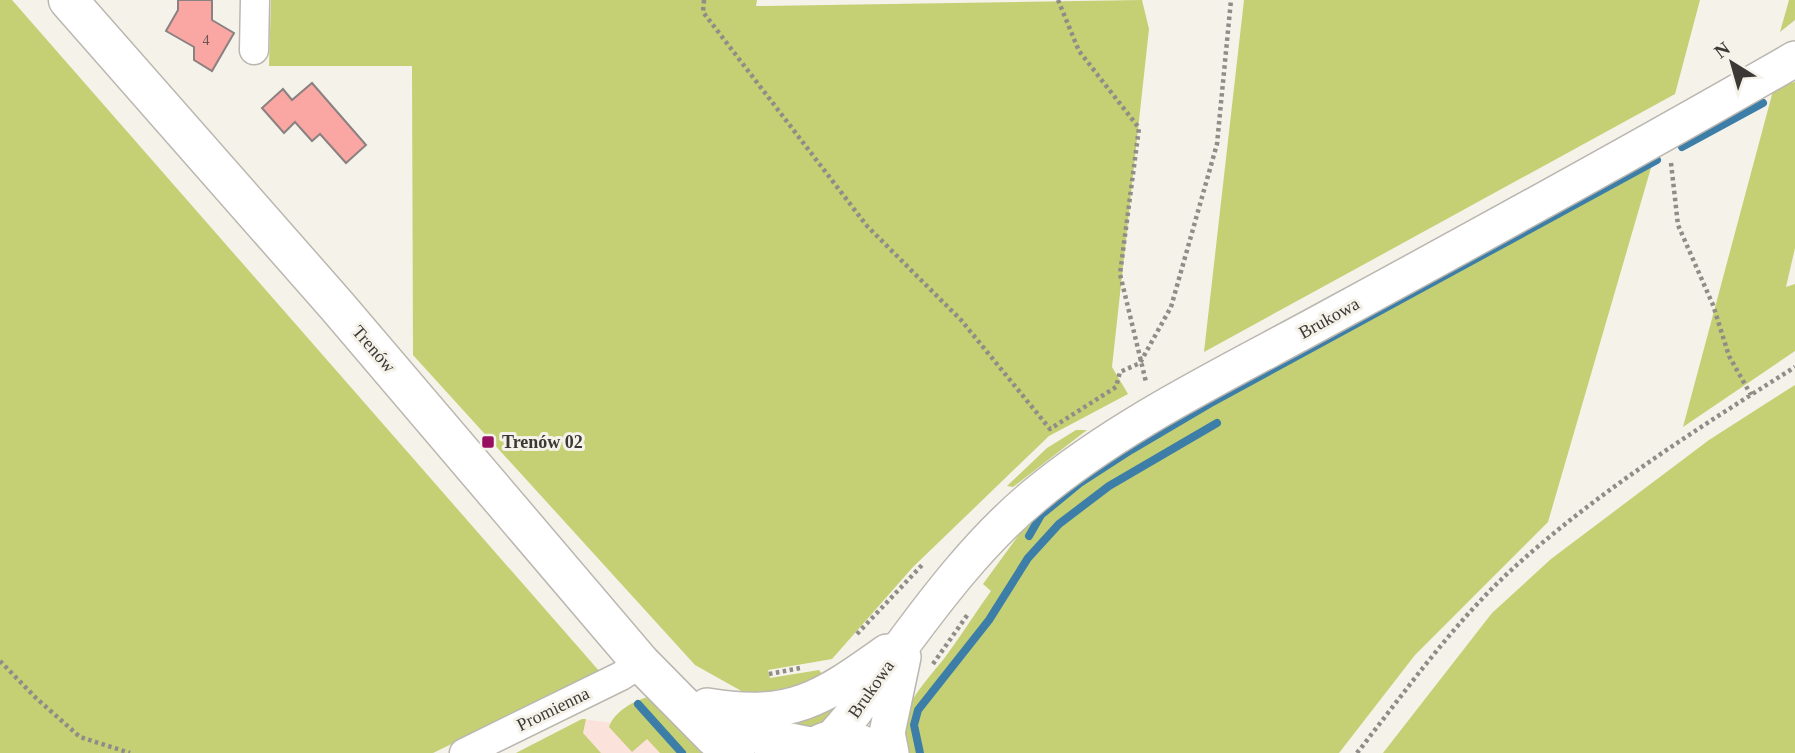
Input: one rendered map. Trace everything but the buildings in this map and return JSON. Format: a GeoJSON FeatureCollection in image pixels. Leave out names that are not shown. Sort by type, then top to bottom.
{"type":"FeatureCollection","features":[{"type":"Feature","properties":{"kind":"main road","name":"Trenów"},"geometry":{"type":"LineString","coordinates":[[68,0],[337,306],[641,663],[677,701],[735,753]]}},
{"type":"Feature","properties":{"kind":"main road","name":"Trenów"},"geometry":{"type":"LineString","coordinates":[[677,701],[769,738],[817,747],[863,744],[877,753]]}},
{"type":"Feature","properties":{"kind":"street"},"geometry":{"type":"LineString","coordinates":[[254,50],[255,0]]}},
{"type":"Feature","properties":{"kind":"street","name":"Brukowa"},"geometry":{"type":"LineString","coordinates":[[817,747],[865,702],[910,636],[986,541],[1033,497],[1087,457],[1155,411],[1795,60]]}},
{"type":"Feature","properties":{"kind":"street"},"geometry":{"type":"LineString","coordinates":[[677,701],[733,710],[776,711],[833,690],[910,636]]}},
{"type":"Feature","properties":{"kind":"street","name":"Brukowa"},"geometry":{"type":"LineString","coordinates":[[891,753],[887,733],[890,712],[910,636]]}},
{"type":"Feature","properties":{"kind":"street","name":"Promienna"},"geometry":{"type":"LineString","coordinates":[[464,753],[621,676],[641,663]]}},
{"type":"Feature","properties":{"kind":"path"},"geometry":{"type":"LineString","coordinates":[[704,0],[703,12],[867,226],[961,320],[1050,429],[1116,387],[1120,372],[1140,363],[1171,307],[1217,144],[1231,0]]}},
{"type":"Feature","properties":{"kind":"path"},"geometry":{"type":"LineString","coordinates":[[1058,0],[1079,51],[1139,128],[1120,274],[1148,388]]}},
{"type":"Feature","properties":{"kind":"path"},"geometry":{"type":"LineString","coordinates":[[1666,133],[1678,225],[1713,305],[1729,356],[1751,395]]}},
{"type":"Feature","properties":{"kind":"path"},"geometry":{"type":"LineString","coordinates":[[1357,753],[1452,633],[1518,564],[1605,495],[1795,367]]}},
{"type":"Feature","properties":{"kind":"path"},"geometry":{"type":"LineString","coordinates":[[928,671],[972,607]]}},
{"type":"Feature","properties":{"kind":"path"},"geometry":{"type":"LineString","coordinates":[[0,661],[80,737],[130,753]]}},
{"type":"Feature","properties":{"kind":"shaded area"},"geometry":{"type":"Polygon","coordinates":[[[582,719],[649,728],[670,753],[516,753],[582,719]]]}},
{"type":"Feature","properties":{"kind":"green space"},"geometry":{"type":"Polygon","coordinates":[[[0,0],[12,0],[600,672],[433,753],[0,753],[0,0]]]}},
{"type":"Feature","properties":{"kind":"green space"},"geometry":{"type":"Polygon","coordinates":[[[271,0],[757,0],[756,6],[1142,0],[1149,29],[1112,367],[1128,394],[1049,436],[913,567],[832,659],[768,670],[770,678],[819,670],[825,678],[772,693],[745,693],[695,665],[413,355],[412,66],[269,66],[271,0]]]}},
{"type":"Feature","properties":{"kind":"green space"},"geometry":{"type":"Polygon","coordinates":[[[1244,0],[1700,0],[1675,94],[1204,352],[1244,0]]]}},
{"type":"Feature","properties":{"kind":"green space"},"geometry":{"type":"Polygon","coordinates":[[[1789,0],[1795,0],[1795,20],[1780,32],[1789,0]]]}},
{"type":"Feature","properties":{"kind":"green space"},"geometry":{"type":"Polygon","coordinates":[[[1795,82],[1795,248],[1786,287],[1795,284],[1795,351],[1683,427],[1774,87],[1795,82]]]}},
{"type":"Feature","properties":{"kind":"green space"},"geometry":{"type":"Polygon","coordinates":[[[1655,154],[1548,522],[1415,655],[1339,753],[907,753],[903,723],[907,710],[991,591],[983,584],[1034,514],[1115,451],[1655,154]]]}},
{"type":"Feature","properties":{"kind":"green space"},"geometry":{"type":"Polygon","coordinates":[[[1795,385],[1795,753],[1383,753],[1492,613],[1551,559],[1709,440],[1795,385]]]}},
{"type":"Feature","properties":{"kind":"green space"},"geometry":{"type":"Polygon","coordinates":[[[1076,430],[1087,430],[1013,487],[1007,486],[1047,448],[1076,430]]]}},
{"type":"Feature","properties":{"kind":"green space"},"geometry":{"type":"Polygon","coordinates":[[[648,697],[714,753],[660,753],[647,739],[632,752],[609,727],[625,708],[648,697]]]}},
{"type":"Feature","properties":{"kind":"green space"},"geometry":{"type":"Polygon","coordinates":[[[852,703],[811,734],[783,719],[828,705],[852,703]]]}},
{"type":"Feature","properties":{"kind":"green space"},"geometry":{"type":"Polygon","coordinates":[[[586,719],[583,733],[601,753],[516,753],[586,719]]]}},
{"type":"Feature","properties":{"kind":"waterway"},"geometry":{"type":"LineString","coordinates":[[1682,147],[1763,103]]}},
{"type":"Feature","properties":{"kind":"waterway"},"geometry":{"type":"LineString","coordinates":[[1029,536],[1041,515],[1080,483],[1131,450],[1209,404],[1657,160]]}},
{"type":"Feature","properties":{"kind":"waterway"},"geometry":{"type":"LineString","coordinates":[[920,753],[914,725],[918,710],[989,620],[1028,558],[1059,524],[1109,486],[1217,423]]}},
{"type":"Feature","properties":{"kind":"waterway"},"geometry":{"type":"LineString","coordinates":[[638,704],[682,753]]}},
{"type":"Feature","properties":{"kind":"place","name":"Trenów 02"},"geometry":{"type":"Point","coordinates":[488,442]}}]}
